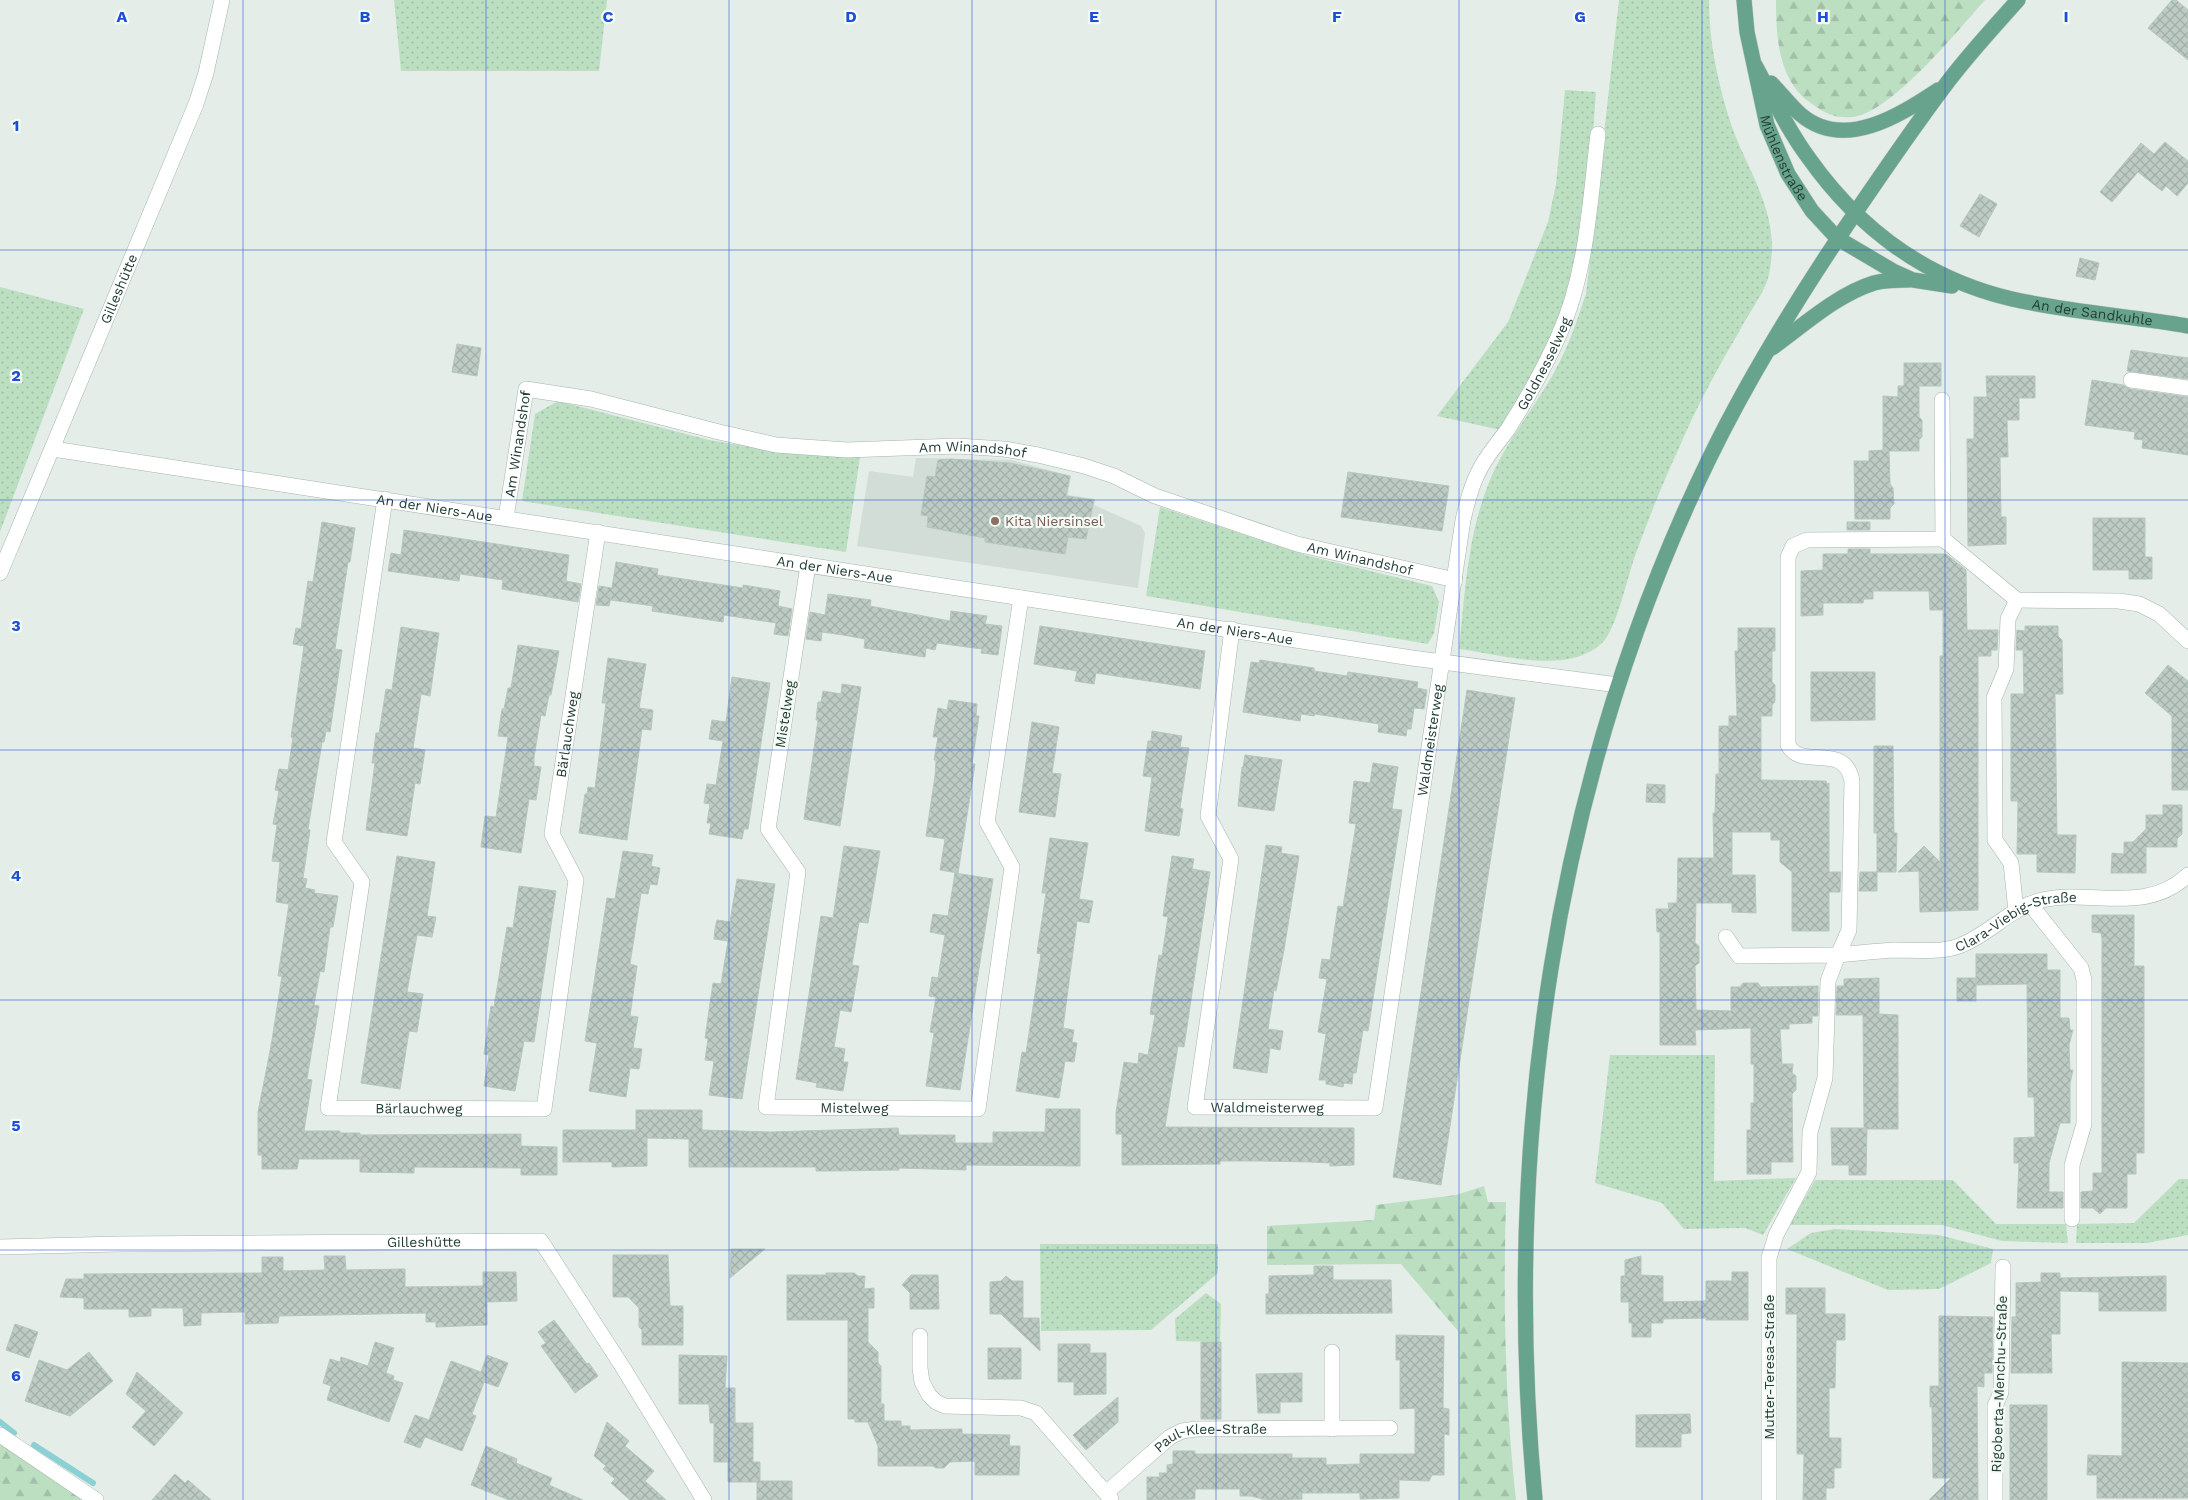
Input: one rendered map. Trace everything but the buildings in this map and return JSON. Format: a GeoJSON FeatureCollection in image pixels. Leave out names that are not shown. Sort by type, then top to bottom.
{"type":"FeatureCollection","features":[{"type":"Feature","properties":{"kind":"main road","name":"Mühlenstraße"},"geometry":{"type":"LineString","coordinates":[[1744,0],[1747,32],[1767,125],[1782,162],[1812,211],[1837,238]]}},
{"type":"Feature","properties":{"kind":"main road"},"geometry":{"type":"LineString","coordinates":[[1535,1500],[1528,1397],[1526,1318],[1528,1176],[1533,1111],[1552,965],[1567,879],[1583,808],[1618,685],[1691,496],[1765,354],[1854,213],[1945,86],[2018,0]]}},
{"type":"Feature","properties":{"kind":"main road","name":"Mühlenstraße"},"geometry":{"type":"LineString","coordinates":[[1755,65],[1808,158],[1854,213]]}},
{"type":"Feature","properties":{"kind":"main road"},"geometry":{"type":"LineString","coordinates":[[1755,65],[1801,115],[1815,124],[1841,130],[1875,126],[1889,120],[1945,86]]}},
{"type":"Feature","properties":{"kind":"main road","name":"An der Sandkuhle"},"geometry":{"type":"LineString","coordinates":[[1854,213],[1897,249],[1920,264],[1948,279],[1998,295]]}},
{"type":"Feature","properties":{"kind":"main road","name":"An der Sandkuhle"},"geometry":{"type":"LineString","coordinates":[[1837,238],[1913,280],[2041,304],[2188,326]]}},
{"type":"Feature","properties":{"kind":"main road"},"geometry":{"type":"LineString","coordinates":[[1765,354],[1828,307],[1852,292],[1875,282],[1913,280]]}},
{"type":"Feature","properties":{"kind":"street","name":"Gilleshütte"},"geometry":{"type":"LineString","coordinates":[[0,573],[196,104],[206,73],[222,0]]}},
{"type":"Feature","properties":{"kind":"street","name":"Goldnesselweg"},"geometry":{"type":"LineString","coordinates":[[1455,580],[1463,520],[1469,494],[1478,472],[1507,429],[1547,361],[1560,334],[1572,300],[1586,230],[1598,134]]}},
{"type":"Feature","properties":{"kind":"street"},"geometry":{"type":"LineString","coordinates":[[2131,380],[2188,388]]}},
{"type":"Feature","properties":{"kind":"street","name":"Am Winandshof"},"geometry":{"type":"LineString","coordinates":[[506,518],[526,389],[591,399],[776,445],[848,450],[964,446],[1004,449],[1038,455],[1107,473],[1155,496],[1297,544],[1455,580]]}},
{"type":"Feature","properties":{"kind":"street"},"geometry":{"type":"LineString","coordinates":[[1942,400],[1942,539],[2017,600],[2120,601],[2138,604],[2159,614],[2188,641]]}},
{"type":"Feature","properties":{"kind":"street","name":"An der Niers-Aue"},"geometry":{"type":"LineString","coordinates":[[53,449],[1442,662],[1618,685]]}},
{"type":"Feature","properties":{"kind":"street","name":"Bärlauchweg"},"geometry":{"type":"LineString","coordinates":[[385,499],[334,842],[362,882],[328,1108],[544,1109],[576,880],[552,834],[598,532]]}},
{"type":"Feature","properties":{"kind":"street","name":"Mutter-Teresa-Straße"},"geometry":{"type":"LineString","coordinates":[[1769,1500],[1769,1263],[1776,1235],[1809,1172],[1810,1132],[1825,1078],[1828,981],[1849,930],[1852,781],[1847,768],[1838,761],[1802,756],[1793,752],[1788,745],[1787,562],[1793,546],[1808,540],[1942,539]]}},
{"type":"Feature","properties":{"kind":"street","name":"Mistelweg"},"geometry":{"type":"LineString","coordinates":[[808,564],[768,829],[798,872],[766,1107],[978,1109],[1012,867],[987,822],[1021,598]]}},
{"type":"Feature","properties":{"kind":"street"},"geometry":{"type":"LineString","coordinates":[[1442,662],[1455,580]]}},
{"type":"Feature","properties":{"kind":"street"},"geometry":{"type":"LineString","coordinates":[[2016,911],[2011,863],[1995,840],[1994,698],[2006,670],[2008,619],[2017,600]]}},
{"type":"Feature","properties":{"kind":"street","name":"Waldmeisterweg"},"geometry":{"type":"LineString","coordinates":[[1232,629],[1208,816],[1231,859],[1195,1107],[1375,1108],[1442,662]]}},
{"type":"Feature","properties":{"kind":"street","name":"Clara-Viebig-Straße"},"geometry":{"type":"LineString","coordinates":[[1726,937],[1739,956],[1838,955],[1875,951],[1951,948],[1973,940],[2016,911],[2030,904],[2058,898],[2141,898],[2168,890],[2188,875]]}},
{"type":"Feature","properties":{"kind":"street"},"geometry":{"type":"LineString","coordinates":[[2030,904],[2080,968],[2084,980],[2084,1124],[2072,1165],[2072,1219]]}},
{"type":"Feature","properties":{"kind":"street","name":"Gilleshütte"},"geometry":{"type":"LineString","coordinates":[[0,1248],[129,1244],[541,1241],[622,1366],[704,1500]]}},
{"type":"Feature","properties":{"kind":"street","name":"Rigoberta-Menchu-Straße"},"geometry":{"type":"LineString","coordinates":[[1995,1500],[1995,1406],[2001,1392],[2003,1267]]}},
{"type":"Feature","properties":{"kind":"street"},"geometry":{"type":"LineString","coordinates":[[920,1336],[921,1375],[925,1389],[932,1399],[946,1406],[1021,1408],[1036,1413],[1109,1496]]}},
{"type":"Feature","properties":{"kind":"street"},"geometry":{"type":"LineString","coordinates":[[1332,1352],[1332,1429]]}},
{"type":"Feature","properties":{"kind":"street","name":"Paul-Klee-Straße"},"geometry":{"type":"LineString","coordinates":[[1109,1496],[1170,1437],[1182,1430],[1390,1428]]}},
{"type":"Feature","properties":{"kind":"street"},"geometry":{"type":"LineString","coordinates":[[0,1435],[96,1500]]}},
{"type":"Feature","properties":{"kind":"shaded area","name":"Kita Niersinsel"},"geometry":{"type":"Polygon","coordinates":[[[916,458],[1011,460],[1071,476],[1068,495],[1095,499],[1094,505],[1141,526],[1145,533],[1138,588],[857,546],[869,471],[913,477],[916,458]]]}},
{"type":"Feature","properties":{"kind":"green space"},"geometry":{"type":"Polygon","coordinates":[[[394,0],[607,0],[599,71],[401,71],[394,0]]]}},
{"type":"Feature","properties":{"kind":"green space"},"geometry":{"type":"Polygon","coordinates":[[[1619,0],[1709,0],[1709,16],[1715,63],[1722,94],[1731,124],[1767,211],[1772,243],[1769,274],[1763,290],[1715,374],[1686,433],[1641,540],[1613,626],[1602,643],[1587,653],[1571,659],[1552,661],[1513,658],[1459,649],[1471,546],[1475,525],[1488,485],[1503,453],[1552,377],[1571,337],[1586,294],[1619,0]]]}},
{"type":"Feature","properties":{"kind":"green space"},"geometry":{"type":"Polygon","coordinates":[[[1776,0],[1985,0],[1942,49],[1905,86],[1869,112],[1853,117],[1840,117],[1829,114],[1808,101],[1790,80],[1778,41],[1776,0]]]}},
{"type":"Feature","properties":{"kind":"green space"},"geometry":{"type":"Polygon","coordinates":[[[1565,90],[1596,92],[1589,186],[1574,275],[1562,317],[1519,400],[1501,430],[1437,416],[1508,322],[1548,222],[1556,184],[1565,90]]]}},
{"type":"Feature","properties":{"kind":"green space"},"geometry":{"type":"Polygon","coordinates":[[[0,287],[84,309],[0,532],[0,287]]]}},
{"type":"Feature","properties":{"kind":"green space"},"geometry":{"type":"Polygon","coordinates":[[[558,401],[709,440],[786,453],[860,457],[846,552],[522,501],[535,414],[558,401]]]}},
{"type":"Feature","properties":{"kind":"green space"},"geometry":{"type":"Polygon","coordinates":[[[1160,507],[1309,556],[1432,586],[1439,602],[1434,633],[1428,644],[1146,596],[1160,507]]]}},
{"type":"Feature","properties":{"kind":"green space"},"geometry":{"type":"Polygon","coordinates":[[[1610,1055],[1715,1055],[1714,1181],[1796,1178],[1763,1235],[1745,1228],[1684,1229],[1662,1203],[1595,1183],[1610,1055]]]}},
{"type":"Feature","properties":{"kind":"green space"},"geometry":{"type":"Polygon","coordinates":[[[2179,1179],[2188,1179],[2188,1235],[2147,1243],[2076,1243],[2077,1224],[2134,1223],[2179,1179]]]}},
{"type":"Feature","properties":{"kind":"green space"},"geometry":{"type":"Polygon","coordinates":[[[1815,1180],[1953,1180],[1996,1224],[2066,1224],[2068,1243],[2002,1241],[1942,1225],[1790,1225],[1815,1180]]]}},
{"type":"Feature","properties":{"kind":"green space"},"geometry":{"type":"Polygon","coordinates":[[[1484,1186],[1488,1202],[1506,1202],[1506,1351],[1509,1426],[1516,1500],[1459,1500],[1458,1331],[1401,1264],[1267,1265],[1267,1226],[1374,1220],[1376,1205],[1456,1195],[1484,1186]]]}},
{"type":"Feature","properties":{"kind":"green space"},"geometry":{"type":"Polygon","coordinates":[[[1835,1229],[1939,1235],[1993,1249],[1991,1263],[1939,1289],[1888,1290],[1787,1249],[1811,1233],[1835,1229]]]}},
{"type":"Feature","properties":{"kind":"green space"},"geometry":{"type":"Polygon","coordinates":[[[1040,1244],[1218,1244],[1218,1273],[1151,1330],[1041,1331],[1040,1244]]]}},
{"type":"Feature","properties":{"kind":"green space"},"geometry":{"type":"Polygon","coordinates":[[[1206,1293],[1221,1304],[1220,1342],[1176,1341],[1175,1319],[1206,1293]]]}},
{"type":"Feature","properties":{"kind":"green space"},"geometry":{"type":"Polygon","coordinates":[[[0,1435],[90,1500],[0,1500],[0,1435]]]}},
{"type":"Feature","properties":{"kind":"waterway"},"geometry":{"type":"LineString","coordinates":[[0,1422],[14,1433]]}},
{"type":"Feature","properties":{"kind":"waterway"},"geometry":{"type":"LineString","coordinates":[[34,1445],[93,1483]]}},
{"type":"Feature","properties":{"kind":"place","name":"Kita Niersinsel"},"geometry":{"type":"Point","coordinates":[995,521]}}]}
